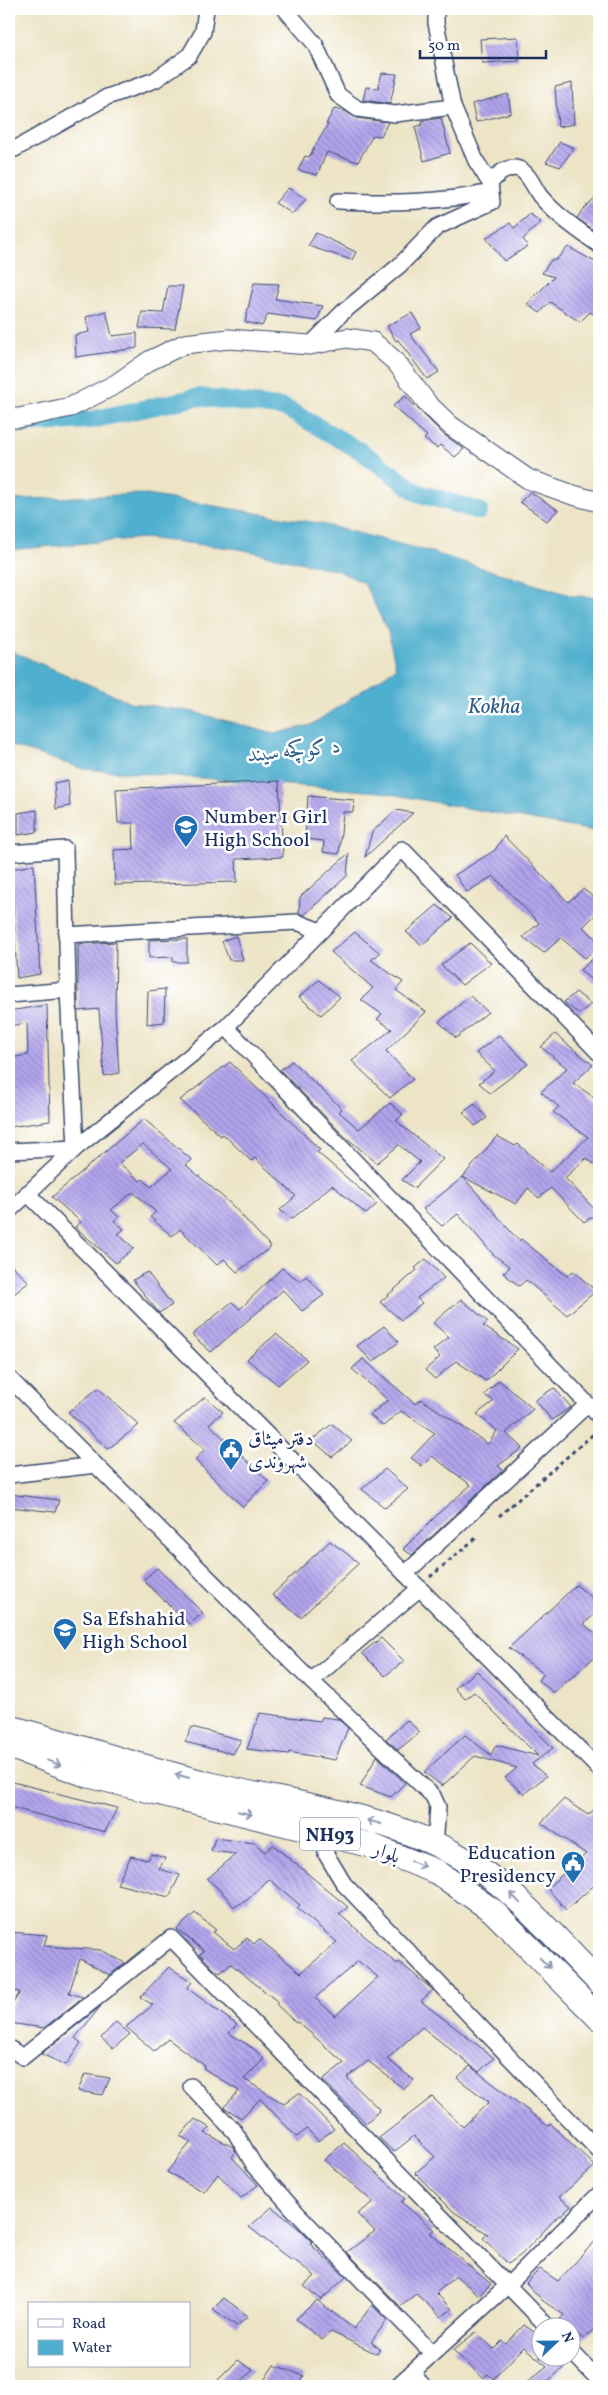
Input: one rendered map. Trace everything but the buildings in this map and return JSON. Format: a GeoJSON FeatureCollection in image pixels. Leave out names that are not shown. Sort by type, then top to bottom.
{"type":"FeatureCollection","features":[{"type":"Feature","properties":{"kind":"main road","name":"بلوار"},"geometry":{"type":"LineString","coordinates":[[9,1727],[324,1833],[369,1845],[437,1872],[493,1910],[599,2018]]}},
{"type":"Feature","properties":{"kind":"main road","name":"بلوار"},"geometry":{"type":"LineString","coordinates":[[9,1746],[87,1775],[329,1810],[391,1827],[462,1857],[499,1882],[599,1982]]}},
{"type":"Feature","properties":{"kind":"street"},"geometry":{"type":"LineString","coordinates":[[9,149],[15,149],[107,97],[155,80],[189,56],[203,32],[206,9]]}},
{"type":"Feature","properties":{"kind":"street"},"geometry":{"type":"LineString","coordinates":[[284,9],[315,44],[338,95],[358,108],[395,114],[453,107]]}},
{"type":"Feature","properties":{"kind":"street"},"geometry":{"type":"LineString","coordinates":[[310,345],[342,313],[400,265],[437,227],[492,202],[490,187],[476,161],[453,107],[436,23],[436,9]]}},
{"type":"Feature","properties":{"kind":"street"},"geometry":{"type":"LineString","coordinates":[[338,201],[404,204],[458,199],[490,187],[498,174],[512,168],[520,169],[528,175],[540,196],[569,224],[599,245]]}},
{"type":"Feature","properties":{"kind":"street"},"geometry":{"type":"LineString","coordinates":[[9,418],[70,407],[116,384],[149,361],[184,344],[229,339],[310,345],[347,338],[372,342],[396,362],[428,404],[451,426],[528,479],[599,502]]}},
{"type":"Feature","properties":{"kind":"street"},"geometry":{"type":"LineString","coordinates":[[9,853],[65,849],[68,990],[76,1148]]}},
{"type":"Feature","properties":{"kind":"street"},"geometry":{"type":"LineString","coordinates":[[9,1211],[27,1192],[76,1148],[226,1028],[402,849],[599,1053]]}},
{"type":"Feature","properties":{"kind":"street"},"geometry":{"type":"LineString","coordinates":[[66,935],[297,922],[320,931]]}},
{"type":"Feature","properties":{"kind":"street"},"geometry":{"type":"LineString","coordinates":[[9,995],[68,990]]}},
{"type":"Feature","properties":{"kind":"street"},"geometry":{"type":"LineString","coordinates":[[226,1028],[599,1416]]}},
{"type":"Feature","properties":{"kind":"street"},"geometry":{"type":"LineString","coordinates":[[9,1151],[76,1148]]}},
{"type":"Feature","properties":{"kind":"street"},"geometry":{"type":"LineString","coordinates":[[27,1192],[599,1770]]}},
{"type":"Feature","properties":{"kind":"street"},"geometry":{"type":"LineString","coordinates":[[9,1378],[311,1681],[433,1796],[438,1807],[435,1845]]}},
{"type":"Feature","properties":{"kind":"street"},"geometry":{"type":"LineString","coordinates":[[405,1574],[588,1404]]}},
{"type":"Feature","properties":{"kind":"street"},"geometry":{"type":"LineString","coordinates":[[9,1475],[96,1465]]}},
{"type":"Feature","properties":{"kind":"street"},"geometry":{"type":"LineString","coordinates":[[311,1681],[418,1587]]}},
{"type":"Feature","properties":{"kind":"street"},"geometry":{"type":"LineString","coordinates":[[324,1833],[326,1854],[344,1884],[599,2151]]}},
{"type":"Feature","properties":{"kind":"street"},"geometry":{"type":"LineString","coordinates":[[9,2048],[24,2057],[171,1938],[540,2318]]}},
{"type":"Feature","properties":{"kind":"street"},"geometry":{"type":"LineString","coordinates":[[191,2086],[235,2132],[254,2165],[295,2211],[432,2353]]}},
{"type":"Feature","properties":{"kind":"street"},"geometry":{"type":"LineString","coordinates":[[397,2386],[508,2284],[599,2194]]}},
{"type":"Feature","properties":{"kind":"street"},"geometry":{"type":"LineString","coordinates":[[580,2360],[599,2380]]}},
{"type":"Feature","properties":{"kind":"street"},"geometry":{"type":"LineString","coordinates":[[412,2372],[423,2386]]}},
{"type":"Feature","properties":{"kind":"path"},"geometry":{"type":"LineString","coordinates":[[499,1516],[599,1429]]}},
{"type":"Feature","properties":{"kind":"path"},"geometry":{"type":"LineString","coordinates":[[418,1587],[476,1538]]}},
{"type":"Feature","properties":{"kind":"water","name":"Kokha"},"geometry":{"type":"Polygon","coordinates":[[[141,494],[318,523],[431,552],[573,596],[599,597],[599,832],[379,792],[83,769],[9,745],[9,650],[132,703],[194,712],[274,734],[311,725],[396,668],[388,632],[364,583],[336,570],[239,549],[143,538],[9,550],[9,500],[141,494]]]}},
{"type":"Feature","properties":{"kind":"waterway"},"geometry":{"type":"LineString","coordinates":[[19,424],[91,420],[198,397],[285,408],[362,452],[418,493],[479,511]]}},
{"type":"Feature","properties":{"kind":"place","name":"Number 1 Girl High School"},"geometry":{"type":"Point","coordinates":[186,848]}},
{"type":"Feature","properties":{"kind":"place","name":"دفتر میثاق شهروندی"},"geometry":{"type":"Point","coordinates":[231,1471]}},
{"type":"Feature","properties":{"kind":"place","name":"Sa Efshahid High School"},"geometry":{"type":"Point","coordinates":[65,1651]}},
{"type":"Feature","properties":{"kind":"place","name":"Education Presidency"},"geometry":{"type":"Point","coordinates":[573,1884]}},
{"type":"Feature","properties":{"kind":"water label","name":"د کوکچه سیند"},"geometry":{"type":"Point","coordinates":[294,750]}}]}
